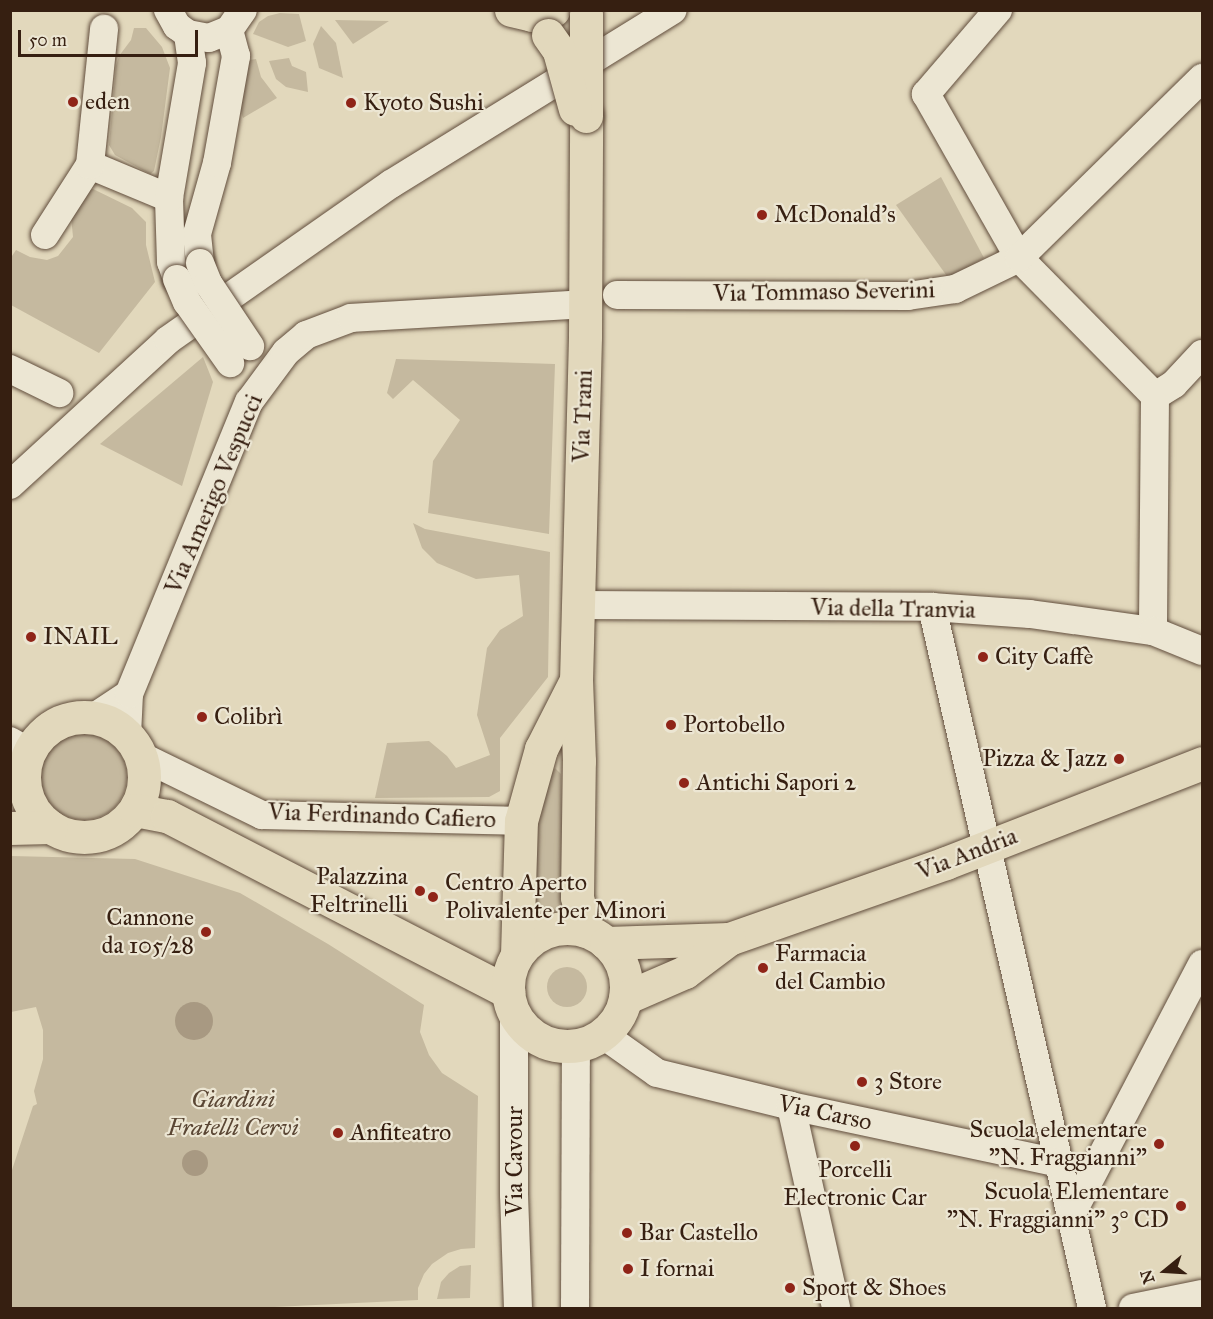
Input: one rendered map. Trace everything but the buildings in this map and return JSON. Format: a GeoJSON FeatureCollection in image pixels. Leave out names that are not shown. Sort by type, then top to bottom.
{"type":"FeatureCollection","features":[{"type":"Feature","properties":{"kind":"main road","name":"Via Trani"},"geometry":{"type":"LineString","coordinates":[[586,12],[584,129],[586,304],[576,681],[579,761],[577,897],[596,937]]}},
{"type":"Feature","properties":{"kind":"main road","name":"Via Trani"},"geometry":{"type":"LineString","coordinates":[[536,18],[559,51],[584,129]]}},
{"type":"Feature","properties":{"kind":"main road","name":"Via Trani"},"geometry":{"type":"LineString","coordinates":[[517,955],[521,821],[541,749],[576,681]]}},
{"type":"Feature","properties":{"kind":"main road"},"geometry":{"type":"LineString","coordinates":[[143,782],[118,827],[96,836],[73,836],[27,824],[20,747],[55,724],[74,718],[93,718],[111,723],[143,782],[511,1003],[532,1035],[546,1042],[589,1040],[613,1024],[625,998],[623,968],[596,937],[574,928],[548,931],[531,941],[517,955],[509,977],[511,1003]]}},
{"type":"Feature","properties":{"kind":"main road","name":"Via Andria"},"geometry":{"type":"LineString","coordinates":[[625,998],[685,972],[729,939],[985,847],[1203,763]]}},
{"type":"Feature","properties":{"kind":"main road","name":"Via Andria"},"geometry":{"type":"LineString","coordinates":[[596,937],[729,939]]}},
{"type":"Feature","properties":{"kind":"street"},"geometry":{"type":"LineString","coordinates":[[168,10],[177,26],[188,34],[209,38],[236,20]]}},
{"type":"Feature","properties":{"kind":"street"},"geometry":{"type":"LineString","coordinates":[[10,485],[168,340],[391,184],[673,10]]}},
{"type":"Feature","properties":{"kind":"street"},"geometry":{"type":"LineString","coordinates":[[998,10],[926,94],[1019,258],[1155,396],[1153,632]]}},
{"type":"Feature","properties":{"kind":"street"},"geometry":{"type":"LineString","coordinates":[[236,20],[236,56],[217,163],[197,234],[200,263],[257,390]]}},
{"type":"Feature","properties":{"kind":"street"},"geometry":{"type":"LineString","coordinates":[[45,235],[90,165],[104,29]]}},
{"type":"Feature","properties":{"kind":"street"},"geometry":{"type":"LineString","coordinates":[[188,34],[192,63],[169,198],[171,261],[188,302],[240,355],[275,366]]}},
{"type":"Feature","properties":{"kind":"street","name":"Via Tommaso Severini"},"geometry":{"type":"LineString","coordinates":[[617,295],[908,296],[955,289],[1019,258],[1203,78]]}},
{"type":"Feature","properties":{"kind":"street"},"geometry":{"type":"LineString","coordinates":[[90,165],[169,198]]}},
{"type":"Feature","properties":{"kind":"street","name":"Via Amerigo Vespucci"},"geometry":{"type":"LineString","coordinates":[[143,782],[129,694],[257,390],[275,366],[306,335],[351,318],[586,304]]}},
{"type":"Feature","properties":{"kind":"street"},"geometry":{"type":"LineString","coordinates":[[1155,396],[1174,384],[1203,354]]}},
{"type":"Feature","properties":{"kind":"street"},"geometry":{"type":"LineString","coordinates":[[10,369],[58,393]]}},
{"type":"Feature","properties":{"kind":"street","name":"Via della Tranvia"},"geometry":{"type":"LineString","coordinates":[[578,605],[932,607],[1030,614],[1153,632],[1203,651]]}},
{"type":"Feature","properties":{"kind":"street"},"geometry":{"type":"LineString","coordinates":[[932,607],[1092,1308]]}},
{"type":"Feature","properties":{"kind":"street"},"geometry":{"type":"LineString","coordinates":[[93,718],[129,694]]}},
{"type":"Feature","properties":{"kind":"street","name":"Via Ferdinando Cafiero"},"geometry":{"type":"LineString","coordinates":[[143,782],[262,815],[521,821]]}},
{"type":"Feature","properties":{"kind":"street"},"geometry":{"type":"LineString","coordinates":[[1072,1213],[1203,964]]}},
{"type":"Feature","properties":{"kind":"street","name":"Via Cavour"},"geometry":{"type":"LineString","coordinates":[[511,1003],[518,1308]]}},
{"type":"Feature","properties":{"kind":"street"},"geometry":{"type":"LineString","coordinates":[[575,1308],[589,1040]]}},
{"type":"Feature","properties":{"kind":"street","name":"Via Carso"},"geometry":{"type":"LineString","coordinates":[[589,1040],[657,1073],[791,1106],[1060,1163]]}},
{"type":"Feature","properties":{"kind":"street"},"geometry":{"type":"LineString","coordinates":[[791,1106],[836,1308]]}},
{"type":"Feature","properties":{"kind":"street"},"geometry":{"type":"LineString","coordinates":[[1134,1308],[1203,1294]]}},
{"type":"Feature","properties":{"kind":"green space"},"geometry":{"type":"Polygon","coordinates":[[[280,13],[299,14],[306,41],[288,47],[253,34],[259,22],[268,16],[280,13]]]}},
{"type":"Feature","properties":{"kind":"green space"},"geometry":{"type":"Polygon","coordinates":[[[335,20],[389,21],[353,44],[335,20]]]}},
{"type":"Feature","properties":{"kind":"green space"},"geometry":{"type":"Polygon","coordinates":[[[321,26],[336,43],[343,78],[319,68],[313,44],[321,26]]]}},
{"type":"Feature","properties":{"kind":"green space"},"geometry":{"type":"Polygon","coordinates":[[[134,28],[146,28],[162,47],[170,68],[161,137],[154,171],[150,174],[115,155],[109,145],[116,66],[119,56],[131,40],[134,28]]]}},
{"type":"Feature","properties":{"kind":"green space"},"geometry":{"type":"Polygon","coordinates":[[[289,58],[292,66],[306,72],[308,92],[286,87],[276,79],[269,61],[289,58]]]}},
{"type":"Feature","properties":{"kind":"green space"},"geometry":{"type":"Polygon","coordinates":[[[256,59],[261,77],[277,98],[243,118],[238,102],[249,60],[256,59]]]}},
{"type":"Feature","properties":{"kind":"green space"},"geometry":{"type":"Polygon","coordinates":[[[941,177],[984,258],[949,279],[896,205],[941,177]]]}},
{"type":"Feature","properties":{"kind":"green space"},"geometry":{"type":"Polygon","coordinates":[[[93,189],[132,208],[146,222],[146,245],[155,282],[99,353],[11,305],[10,259],[16,250],[30,257],[47,260],[58,256],[73,237],[71,216],[86,191],[93,189]]]}},
{"type":"Feature","properties":{"kind":"green space"},"geometry":{"type":"Polygon","coordinates":[[[203,357],[213,382],[182,486],[100,444],[203,357]]]}},
{"type":"Feature","properties":{"kind":"green space"},"geometry":{"type":"Polygon","coordinates":[[[396,359],[555,364],[549,534],[428,513],[433,461],[460,420],[413,380],[393,399],[387,393],[396,359]]]}},
{"type":"Feature","properties":{"kind":"green space"},"geometry":{"type":"Polygon","coordinates":[[[413,523],[425,529],[550,552],[548,677],[500,738],[500,791],[489,797],[375,798],[387,743],[429,741],[447,756],[456,768],[490,755],[477,715],[487,648],[500,630],[523,616],[519,575],[476,579],[437,563],[422,548],[413,523]]]}},
{"type":"Feature","properties":{"kind":"green space"},"geometry":{"type":"Polygon","coordinates":[[[84,734],[108,741],[120,753],[127,777],[120,801],[108,813],[84,820],[60,813],[48,801],[41,777],[48,753],[60,741],[84,734]]]}},
{"type":"Feature","properties":{"kind":"green space"},"geometry":{"type":"Polygon","coordinates":[[[555,768],[561,774],[563,910],[532,916],[534,828],[549,777],[555,768]]]}},
{"type":"Feature","properties":{"kind":"green space","name":"Giardini Fratelli Cervi"},"geometry":{"type":"Polygon","coordinates":[[[11,856],[135,859],[240,893],[328,944],[424,1005],[420,1032],[429,1055],[442,1073],[478,1096],[475,1248],[448,1253],[432,1264],[424,1274],[418,1288],[418,1300],[253,1308],[11,1308],[11,1173],[33,1106],[37,1104],[34,1091],[43,1059],[43,1030],[36,1007],[11,1012],[11,856]]]}},
{"type":"Feature","properties":{"kind":"green space"},"geometry":{"type":"Polygon","coordinates":[[[567,967],[575,968],[581,973],[586,979],[586,995],[581,1001],[575,1006],[567,1007],[559,1006],[553,1001],[548,995],[547,987],[548,979],[553,973],[559,968],[567,967]]]}},
{"type":"Feature","properties":{"kind":"green space"},"geometry":{"type":"Polygon","coordinates":[[[471,1265],[470,1298],[437,1299],[441,1282],[449,1273],[460,1266],[471,1265]]]}},
{"type":"Feature","properties":{"kind":"shaded area"},"geometry":{"type":"Polygon","coordinates":[[[194,1002],[201,1003],[207,1008],[212,1014],[212,1028],[207,1034],[201,1039],[194,1040],[187,1039],[181,1034],[176,1028],[175,1021],[176,1014],[181,1008],[187,1003],[194,1002]]]}},
{"type":"Feature","properties":{"kind":"shaded area"},"geometry":{"type":"Polygon","coordinates":[[[195,1150],[204,1154],[208,1163],[204,1172],[195,1176],[186,1172],[182,1163],[186,1154],[195,1150]]]}},
{"type":"Feature","properties":{"kind":"place","name":"eden"},"geometry":{"type":"Point","coordinates":[73,102]}},
{"type":"Feature","properties":{"kind":"place","name":"Kyoto Sushi"},"geometry":{"type":"Point","coordinates":[351,103]}},
{"type":"Feature","properties":{"kind":"place","name":"McDonald's"},"geometry":{"type":"Point","coordinates":[762,215]}},
{"type":"Feature","properties":{"kind":"place","name":"INAIL"},"geometry":{"type":"Point","coordinates":[31,637]}},
{"type":"Feature","properties":{"kind":"place","name":"City Caffè"},"geometry":{"type":"Point","coordinates":[983,657]}},
{"type":"Feature","properties":{"kind":"place","name":"Colibrì"},"geometry":{"type":"Point","coordinates":[202,717]}},
{"type":"Feature","properties":{"kind":"place","name":"Portobello"},"geometry":{"type":"Point","coordinates":[671,725]}},
{"type":"Feature","properties":{"kind":"place","name":"Pizza & Jazz"},"geometry":{"type":"Point","coordinates":[1119,759]}},
{"type":"Feature","properties":{"kind":"place","name":"Antichi Sapori 2"},"geometry":{"type":"Point","coordinates":[684,783]}},
{"type":"Feature","properties":{"kind":"place","name":"Palazzina Feltrinelli"},"geometry":{"type":"Point","coordinates":[420,891]}},
{"type":"Feature","properties":{"kind":"place","name":"Centro Aperto Polivalente per Minori"},"geometry":{"type":"Point","coordinates":[433,897]}},
{"type":"Feature","properties":{"kind":"place","name":"Cannone da 105/28"},"geometry":{"type":"Point","coordinates":[206,932]}},
{"type":"Feature","properties":{"kind":"place","name":"Farmacia del Cambio"},"geometry":{"type":"Point","coordinates":[763,968]}},
{"type":"Feature","properties":{"kind":"place","name":"3 Store"},"geometry":{"type":"Point","coordinates":[862,1082]}},
{"type":"Feature","properties":{"kind":"place","name":"Anfiteatro"},"geometry":{"type":"Point","coordinates":[338,1133]}},
{"type":"Feature","properties":{"kind":"place","name":"Scuola elementare \"N. Fraggianni\""},"geometry":{"type":"Point","coordinates":[1159,1144]}},
{"type":"Feature","properties":{"kind":"place","name":"Porcelli Electronic Car"},"geometry":{"type":"Point","coordinates":[855,1146]}},
{"type":"Feature","properties":{"kind":"place","name":"Scuola Elementare \"N. Fraggianni\" 3° CD"},"geometry":{"type":"Point","coordinates":[1181,1206]}},
{"type":"Feature","properties":{"kind":"place","name":"Bar Castello"},"geometry":{"type":"Point","coordinates":[627,1233]}},
{"type":"Feature","properties":{"kind":"place","name":"I fornai"},"geometry":{"type":"Point","coordinates":[628,1269]}},
{"type":"Feature","properties":{"kind":"place","name":"Sport & Shoes"},"geometry":{"type":"Point","coordinates":[790,1288]}}]}
